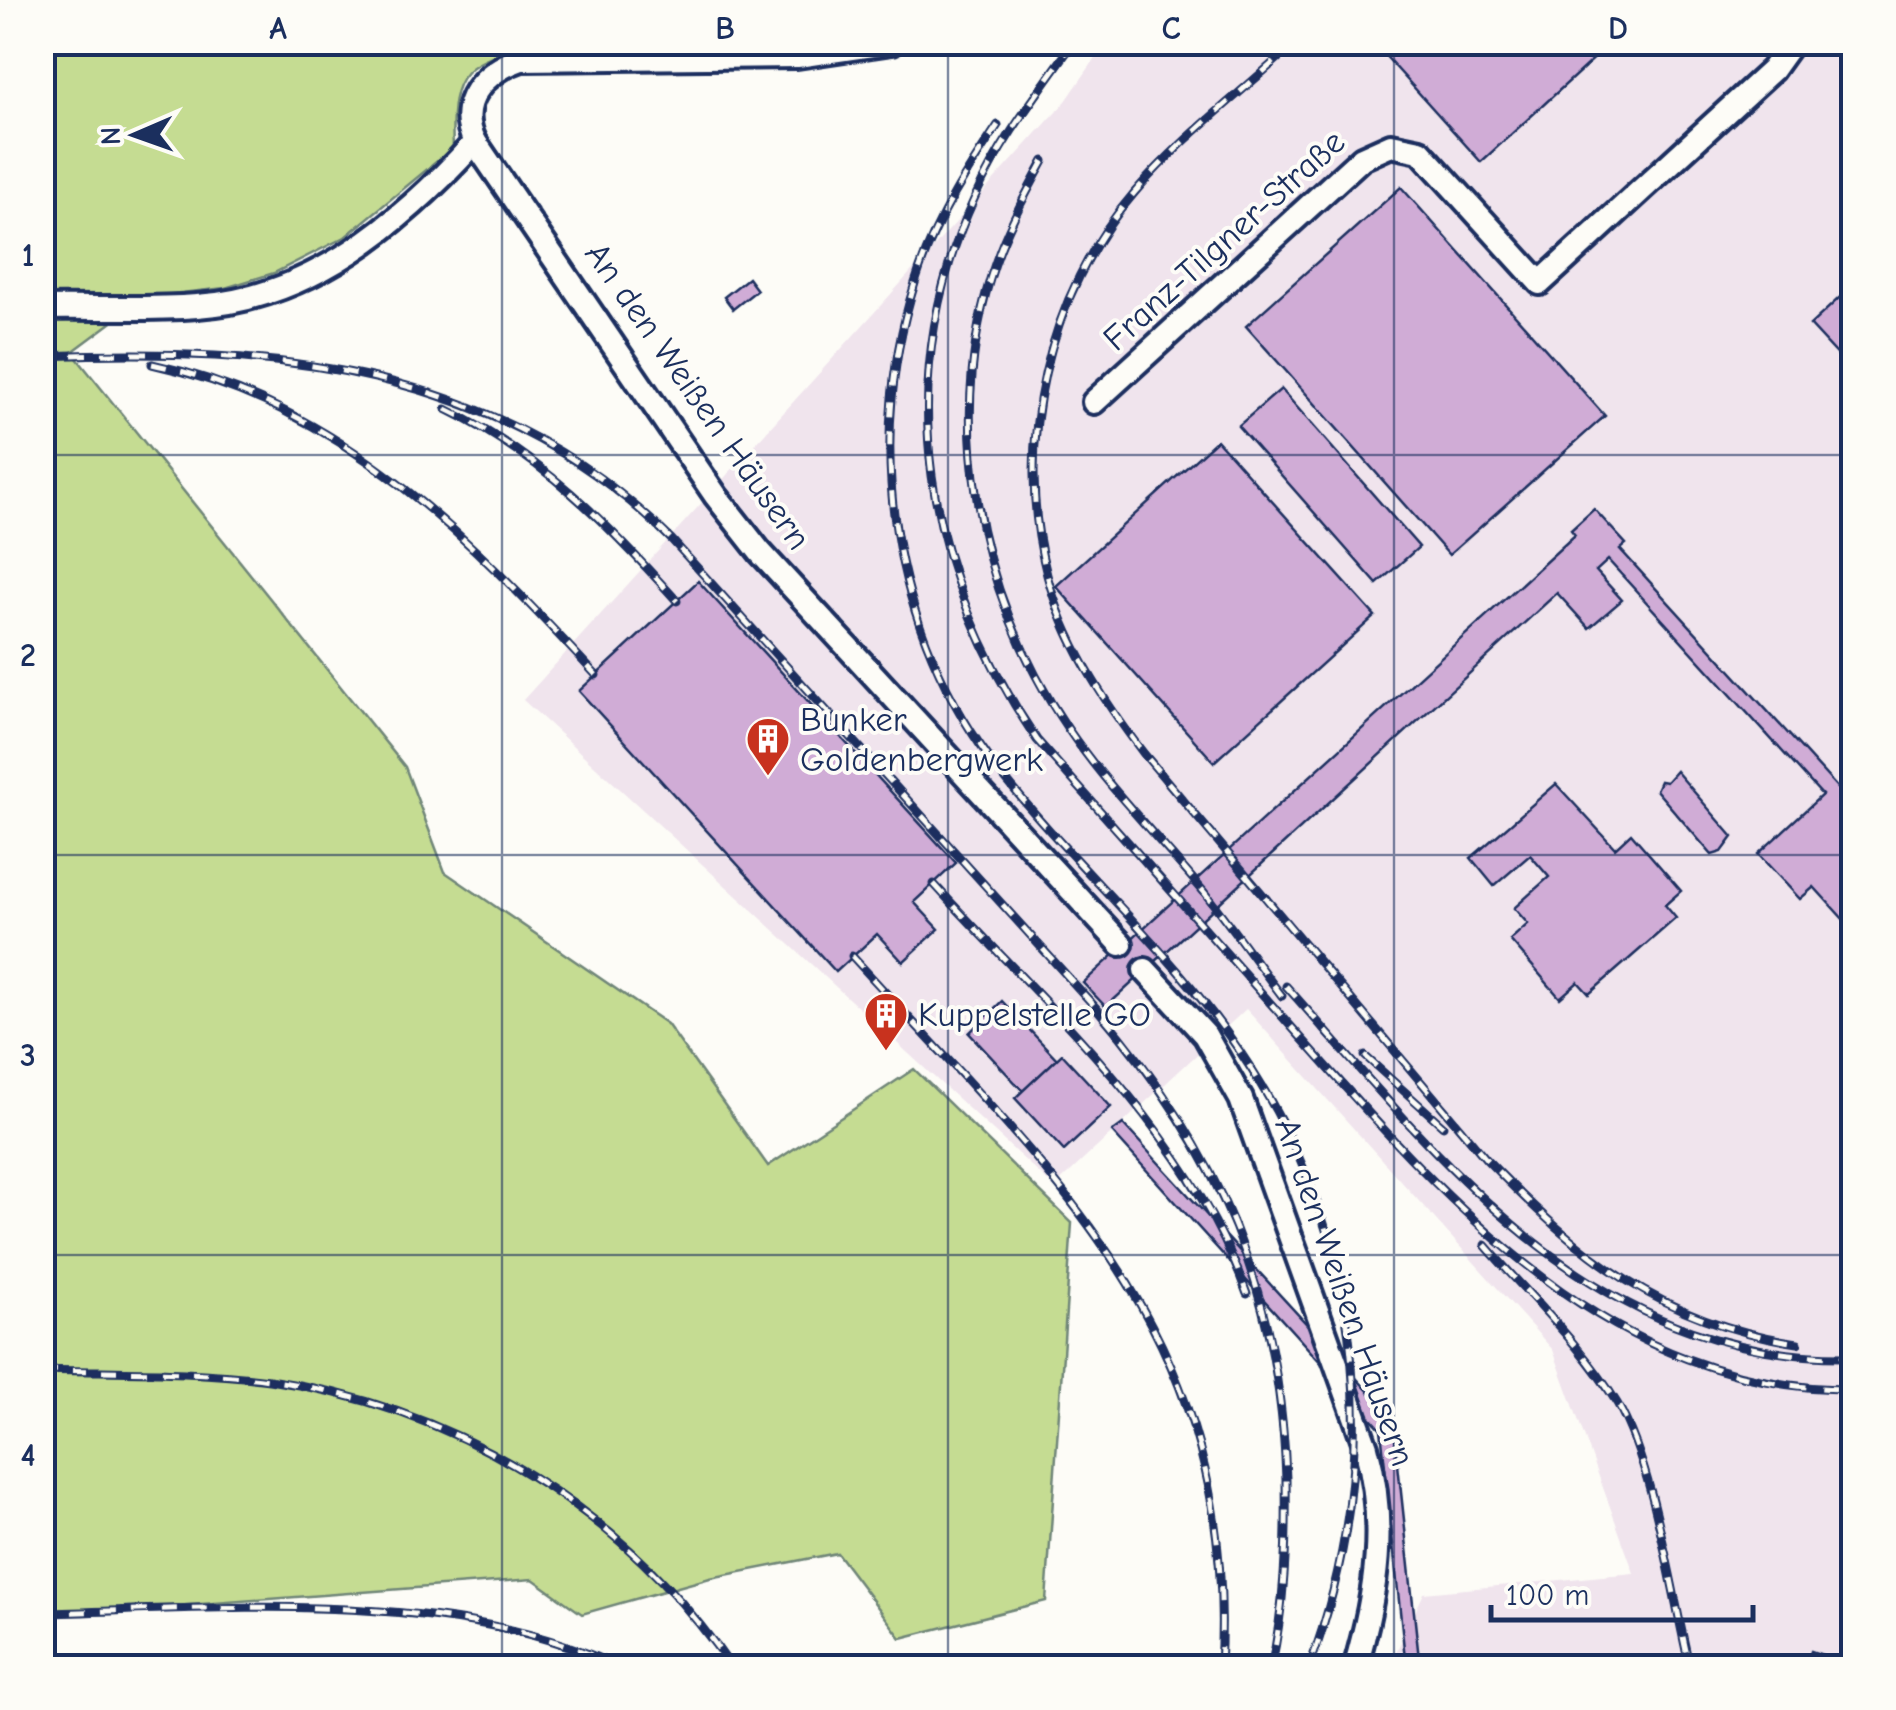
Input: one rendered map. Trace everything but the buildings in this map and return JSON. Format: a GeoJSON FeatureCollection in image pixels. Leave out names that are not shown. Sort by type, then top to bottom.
{"type":"FeatureCollection","features":[{"type":"Feature","properties":{"kind":"street"},"geometry":{"type":"LineString","coordinates":[[42,308],[199,306],[286,286],[332,264],[402,215],[475,142],[468,113],[478,87],[494,70],[521,59],[797,56],[892,42]]}},
{"type":"Feature","properties":{"kind":"street","name":"Franz-Tilgner-Straße"},"geometry":{"type":"LineString","coordinates":[[1094,402],[1362,158],[1391,144],[1420,151],[1540,283],[1772,70],[1792,42]]}},
{"type":"Feature","properties":{"kind":"street","name":"An den Weißen Häusern"},"geometry":{"type":"LineString","coordinates":[[475,142],[716,496],[760,552],[1121,944]]}},
{"type":"Feature","properties":{"kind":"street","name":"An den Weißen Häusern"},"geometry":{"type":"LineString","coordinates":[[1144,970],[1204,1035],[1241,1100],[1366,1447],[1376,1490],[1379,1547],[1372,1606],[1355,1668]]}},
{"type":"Feature","properties":{"kind":"shaded area"},"geometry":{"type":"Polygon","coordinates":[[[1106,43],[1853,43],[1853,1667],[1389,1667],[1424,1593],[1634,1573],[1553,1350],[1246,1009],[1054,1187],[523,700],[1066,101],[1106,43]]]}},
{"type":"Feature","properties":{"kind":"green space"},"geometry":{"type":"Polygon","coordinates":[[[43,43],[541,43],[480,62],[468,71],[455,99],[453,148],[345,237],[274,273],[225,288],[146,297],[72,352],[405,767],[445,872],[667,1024],[768,1166],[914,1069],[1072,1223],[1046,1601],[901,1638],[837,1553],[710,1578],[582,1614],[533,1579],[43,1616],[43,43]]]}},
{"type":"Feature","properties":{"kind":"railway"},"geometry":{"type":"LineString","coordinates":[[1074,42],[985,176],[948,267],[933,337],[928,407],[932,476],[946,545],[968,612],[999,677],[1037,740],[1345,1088],[1468,1214],[1534,1270],[1605,1319],[1681,1357],[1764,1381],[1854,1389]]}},
{"type":"Feature","properties":{"kind":"railway"},"geometry":{"type":"LineString","coordinates":[[1296,42],[1153,172],[1105,232],[1079,276],[1045,373],[1034,475],[1037,526],[1047,575],[1064,624],[1114,713],[1144,754],[1487,1160],[1522,1195],[1590,1255],[1664,1301],[1704,1319],[1798,1343]]}},
{"type":"Feature","properties":{"kind":"railway"},"geometry":{"type":"LineString","coordinates":[[998,125],[936,230],[920,268],[902,332],[892,398],[890,465],[896,530],[910,595],[932,658],[962,717],[1031,809],[1162,952],[1223,1027],[1289,1137],[1319,1209],[1340,1284],[1352,1360],[1354,1437],[1348,1514],[1333,1592],[1309,1668]]}},
{"type":"Feature","properties":{"kind":"railway"},"geometry":{"type":"LineString","coordinates":[[1044,161],[1000,250],[982,310],[972,372],[971,434],[977,497],[990,559],[1010,619],[1036,676],[1068,729],[1204,892],[1282,996]]}},
{"type":"Feature","properties":{"kind":"railway"},"geometry":{"type":"LineString","coordinates":[[42,356],[215,356],[298,364],[380,379],[459,403],[534,436],[605,482],[672,540],[1098,1010],[1178,1116],[1209,1171],[1256,1285],[1281,1411],[1286,1479],[1285,1550],[1271,1668]]}},
{"type":"Feature","properties":{"kind":"railway"},"geometry":{"type":"LineString","coordinates":[[152,364],[221,384],[284,411],[343,444],[450,527],[596,675]]}},
{"type":"Feature","properties":{"kind":"railway"},"geometry":{"type":"LineString","coordinates":[[446,409],[512,447],[571,493],[677,601]]}},
{"type":"Feature","properties":{"kind":"railway"},"geometry":{"type":"LineString","coordinates":[[934,884],[1068,1026],[1153,1126],[1222,1235],[1247,1294]]}},
{"type":"Feature","properties":{"kind":"railway"},"geometry":{"type":"LineString","coordinates":[[852,956],[1064,1193],[1120,1272],[1166,1356],[1199,1448],[1218,1551],[1220,1668]]}},
{"type":"Feature","properties":{"kind":"railway"},"geometry":{"type":"LineString","coordinates":[[1286,986],[1466,1182],[1531,1240],[1601,1288],[1677,1326],[1761,1350],[1854,1357]]}},
{"type":"Feature","properties":{"kind":"railway"},"geometry":{"type":"LineString","coordinates":[[1365,1056],[1443,1126]]}},
{"type":"Feature","properties":{"kind":"railway"},"geometry":{"type":"LineString","coordinates":[[1485,1245],[1588,1361],[1630,1429],[1652,1495],[1690,1668]]}},
{"type":"Feature","properties":{"kind":"railway"},"geometry":{"type":"LineString","coordinates":[[42,1370],[185,1373],[269,1380],[338,1394],[405,1414],[470,1442],[531,1476],[588,1515],[641,1561],[689,1612],[732,1668]]}},
{"type":"Feature","properties":{"kind":"railway"},"geometry":{"type":"LineString","coordinates":[[42,1613],[260,1607],[413,1614],[487,1625],[556,1642],[620,1668]]}},
{"type":"Feature","properties":{"kind":"place","name":"Bunker Goldenbergwerk"},"geometry":{"type":"Point","coordinates":[768,777]}},
{"type":"Feature","properties":{"kind":"place","name":"Kuppelstelle GO"},"geometry":{"type":"Point","coordinates":[886,1052]}}]}
